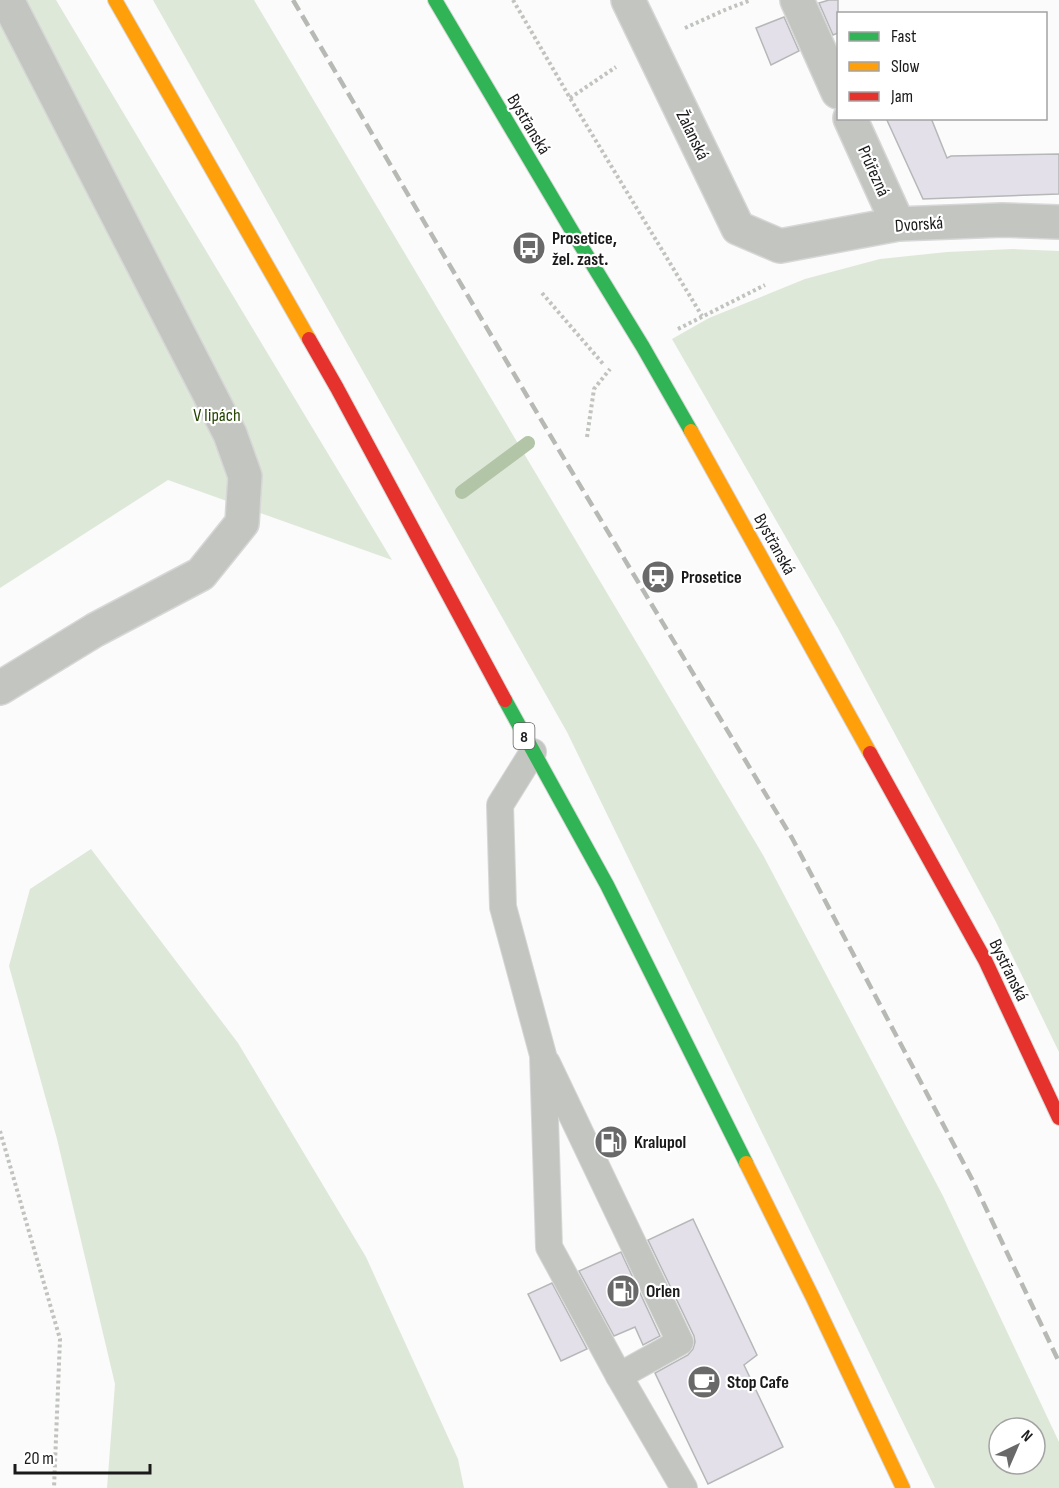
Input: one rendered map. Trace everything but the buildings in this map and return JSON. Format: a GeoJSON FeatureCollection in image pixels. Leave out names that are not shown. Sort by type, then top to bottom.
{"type":"FeatureCollection","features":[{"type":"Feature","properties":{"kind":"main road","name":"8"},"geometry":{"type":"LineString","coordinates":[[115,0],[337,388],[532,752],[607,885],[806,1286],[903,1488]]}},
{"type":"Feature","properties":{"kind":"main road","name":"Bystřanská"},"geometry":{"type":"LineString","coordinates":[[435,0],[643,347],[720,481],[985,960],[1059,1118]]}},
{"type":"Feature","properties":{"kind":"street"},"geometry":{"type":"LineString","coordinates":[[0,688],[95,630],[201,574],[242,523],[245,476],[230,434],[7,0]]}},
{"type":"Feature","properties":{"kind":"street","name":"Žalanská"},"geometry":{"type":"LineString","coordinates":[[628,0],[738,228],[780,246]]}},
{"type":"Feature","properties":{"kind":"street"},"geometry":{"type":"LineString","coordinates":[[797,0],[837,90]]}},
{"type":"Feature","properties":{"kind":"street","name":"Průřezná"},"geometry":{"type":"LineString","coordinates":[[851,120],[898,224]]}},
{"type":"Feature","properties":{"kind":"street","name":"Dvorská"},"geometry":{"type":"LineString","coordinates":[[780,246],[898,224],[1002,220],[1059,222]]}},
{"type":"Feature","properties":{"kind":"lane"},"geometry":{"type":"LineString","coordinates":[[532,752],[500,805],[503,907],[543,1055],[681,1342],[619,1376]]}},
{"type":"Feature","properties":{"kind":"lane"},"geometry":{"type":"LineString","coordinates":[[543,1055],[549,1247],[619,1376],[684,1488]]}},
{"type":"Feature","properties":{"kind":"path"},"geometry":{"type":"LineString","coordinates":[[513,0],[702,316]]}},
{"type":"Feature","properties":{"kind":"path"},"geometry":{"type":"LineString","coordinates":[[727,9],[751,0]]}},
{"type":"Feature","properties":{"kind":"path"},"geometry":{"type":"LineString","coordinates":[[570,98],[650,45]]}},
{"type":"Feature","properties":{"kind":"path"},"geometry":{"type":"LineString","coordinates":[[587,437],[594,389],[608,370],[643,347],[772,281]]}},
{"type":"Feature","properties":{"kind":"path"},"geometry":{"type":"LineString","coordinates":[[542,293],[608,370]]}},
{"type":"Feature","properties":{"kind":"path"},"geometry":{"type":"LineString","coordinates":[[0,1131],[60,1339],[54,1488]]}},
{"type":"Feature","properties":{"kind":"green space","name":"V lipách"},"geometry":{"type":"Polygon","coordinates":[[[0,0],[56,0],[392,560],[168,480],[0,588],[0,0]]]}},
{"type":"Feature","properties":{"kind":"green space"},"geometry":{"type":"Polygon","coordinates":[[[153,0],[254,0],[763,855],[943,1196],[1047,1416],[987,1416],[987,1476],[1047,1476],[1047,1417],[1059,1442],[1059,1488],[935,1488],[567,732],[153,0]]]}},
{"type":"Feature","properties":{"kind":"green space"},"geometry":{"type":"Polygon","coordinates":[[[1013,249],[1059,251],[1059,1052],[996,922],[839,630],[672,339],[709,318],[805,279],[880,259],[947,252],[1013,249]]]}},
{"type":"Feature","properties":{"kind":"green space"},"geometry":{"type":"Polygon","coordinates":[[[91,849],[238,1043],[366,1257],[458,1459],[464,1488],[107,1488],[115,1384],[57,1139],[9,966],[30,889],[91,849]]]}},
{"type":"Feature","properties":{"kind":"waterway"},"geometry":{"type":"LineString","coordinates":[[462,492],[528,443]]}},
{"type":"Feature","properties":{"kind":"railway"},"geometry":{"type":"LineString","coordinates":[[293,0],[792,838],[973,1181],[1059,1362]]}},
{"type":"Feature","properties":{"kind":"traffic: fast"},"geometry":{"type":"LineString","coordinates":[[435,0],[691,431]]}},
{"type":"Feature","properties":{"kind":"traffic: fast"},"geometry":{"type":"LineString","coordinates":[[505,700],[607,885],[746,1163]]}},
{"type":"Feature","properties":{"kind":"traffic: slow"},"geometry":{"type":"LineString","coordinates":[[115,0],[309,339]]}},
{"type":"Feature","properties":{"kind":"traffic: slow"},"geometry":{"type":"LineString","coordinates":[[691,431],[870,753]]}},
{"type":"Feature","properties":{"kind":"traffic: slow"},"geometry":{"type":"LineString","coordinates":[[746,1163],[903,1488]]}},
{"type":"Feature","properties":{"kind":"traffic: jam"},"geometry":{"type":"LineString","coordinates":[[309,339],[505,700]]}},
{"type":"Feature","properties":{"kind":"traffic: jam"},"geometry":{"type":"LineString","coordinates":[[870,753],[985,960],[1059,1118]]}},
{"type":"Feature","properties":{"kind":"place","name":"Prosetice, žel. zast."},"geometry":{"type":"Point","coordinates":[529,248]}},
{"type":"Feature","properties":{"kind":"place","name":"Prosetice"},"geometry":{"type":"Point","coordinates":[658,577]}},
{"type":"Feature","properties":{"kind":"place","name":"Kralupol"},"geometry":{"type":"Point","coordinates":[611,1142]}},
{"type":"Feature","properties":{"kind":"place","name":"Orlen"},"geometry":{"type":"Point","coordinates":[623,1291]}},
{"type":"Feature","properties":{"kind":"place","name":"Stop Cafe"},"geometry":{"type":"Point","coordinates":[704,1382]}}]}
